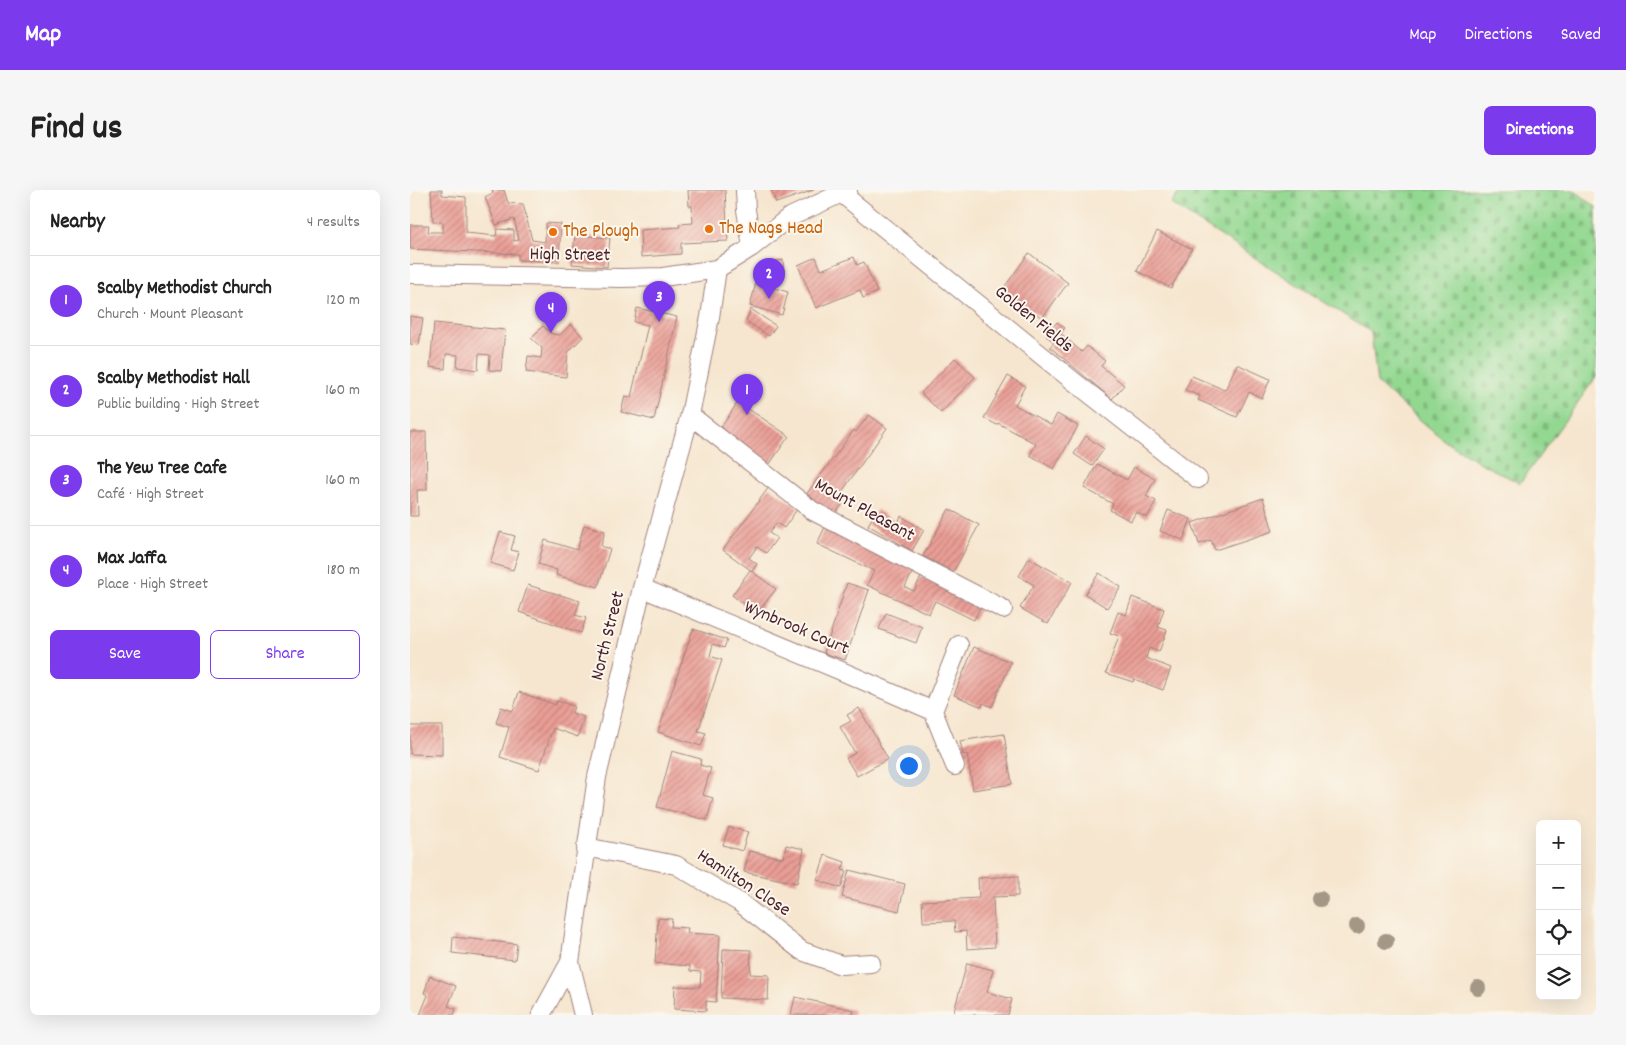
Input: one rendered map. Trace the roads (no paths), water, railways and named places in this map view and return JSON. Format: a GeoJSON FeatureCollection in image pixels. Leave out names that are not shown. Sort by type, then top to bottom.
{"type":"FeatureCollection","features":[{"type":"Feature","properties":{"kind":"street"},"geometry":{"type":"LineString","coordinates":[[745,190],[752,248]]}},
{"type":"Feature","properties":{"kind":"street","name":"High Street"},"geometry":{"type":"LineString","coordinates":[[410,274],[621,278],[663,277],[717,270],[752,248],[788,218],[845,191]]}},
{"type":"Feature","properties":{"kind":"street","name":"Golden Fields"},"geometry":{"type":"LineString","coordinates":[[845,191],[1065,373],[1198,478]]}},
{"type":"Feature","properties":{"kind":"street","name":"North Street"},"geometry":{"type":"LineString","coordinates":[[583,1015],[570,962],[597,777],[642,588],[690,415],[710,317],[717,270]]}},
{"type":"Feature","properties":{"kind":"street","name":"Mount Pleasant"},"geometry":{"type":"LineString","coordinates":[[690,415],[813,511],[1003,609]]}},
{"type":"Feature","properties":{"kind":"street","name":"Wynbrook Court"},"geometry":{"type":"LineString","coordinates":[[642,588],[933,711]]}},
{"type":"Feature","properties":{"kind":"street"},"geometry":{"type":"LineString","coordinates":[[955,766],[933,711],[960,645]]}},
{"type":"Feature","properties":{"kind":"street","name":"Hamilton Close"},"geometry":{"type":"LineString","coordinates":[[586,848],[676,866],[739,902],[802,950],[841,965],[871,963]]}},
{"type":"Feature","properties":{"kind":"street"},"geometry":{"type":"LineString","coordinates":[[541,1015],[570,962]]}},
{"type":"Feature","properties":{"kind":"place","name":"The Nags Head"},"geometry":{"type":"Point","coordinates":[709,229]}},
{"type":"Feature","properties":{"kind":"place","name":"The Plough"},"geometry":{"type":"Point","coordinates":[553,232]}},
{"type":"Feature","properties":{"kind":"place","name":"Scalby Methodist Hall"},"geometry":{"type":"Point","coordinates":[769,299]}},
{"type":"Feature","properties":{"kind":"place","name":"The Yew Tree Cafe"},"geometry":{"type":"Point","coordinates":[659,322]}},
{"type":"Feature","properties":{"kind":"place","name":"Max Jaffa"},"geometry":{"type":"Point","coordinates":[551,333]}},
{"type":"Feature","properties":{"kind":"place","name":"Scalby Methodist Church"},"geometry":{"type":"Point","coordinates":[747,415]}}]}
